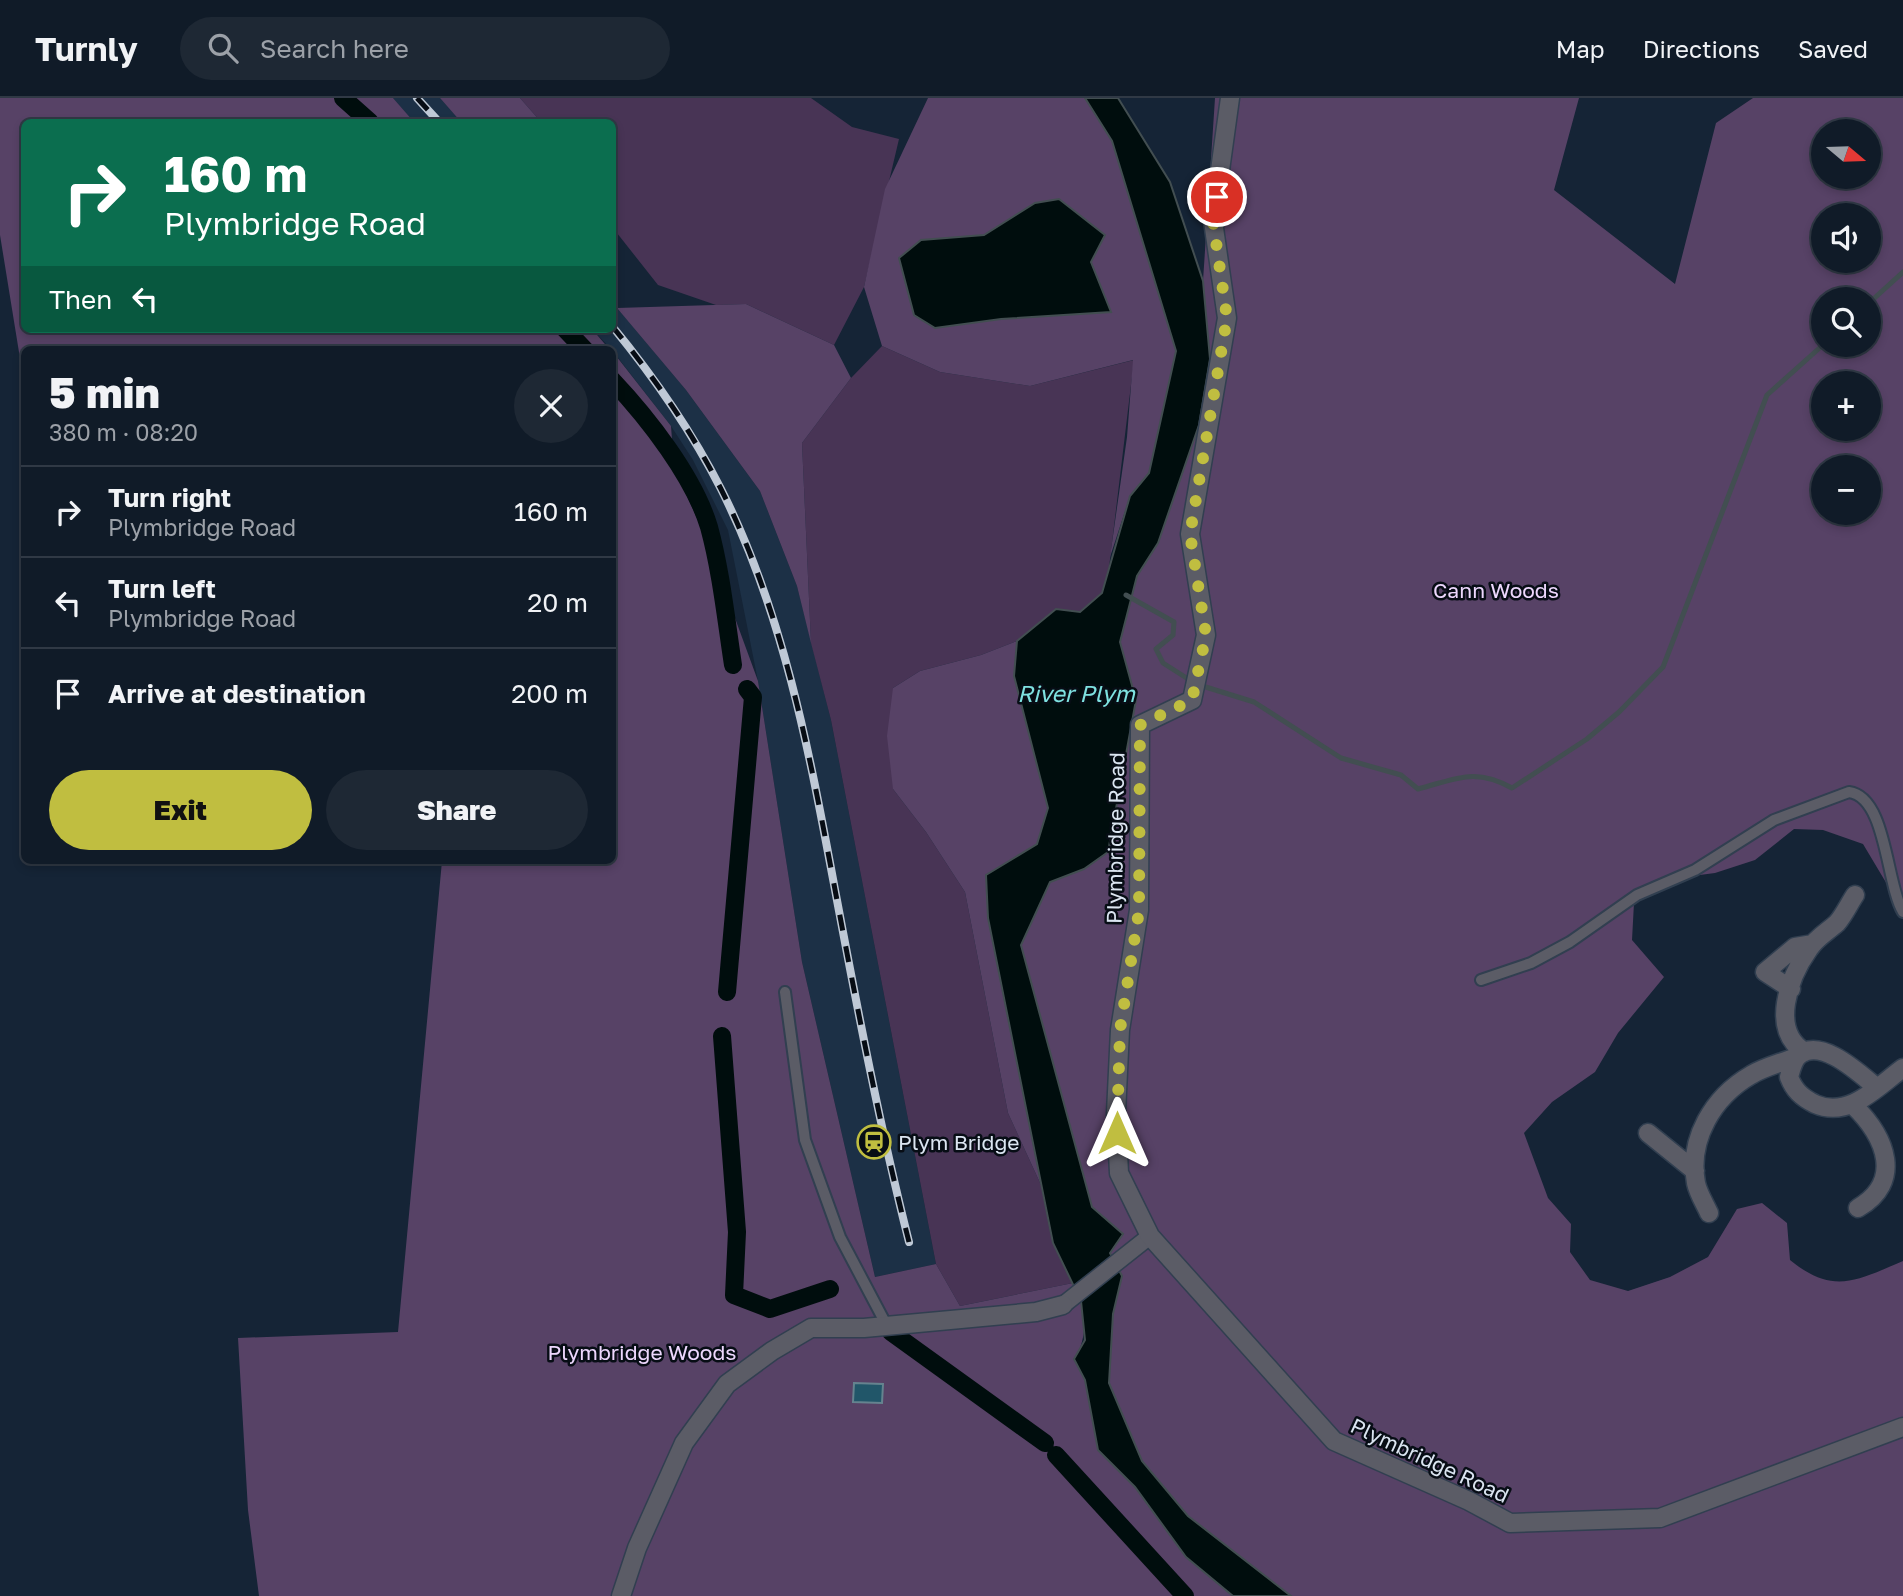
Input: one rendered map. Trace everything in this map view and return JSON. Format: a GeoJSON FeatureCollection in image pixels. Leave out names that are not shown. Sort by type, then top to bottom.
{"type":"FeatureCollection","features":[{"type":"Feature","properties":{"kind":"street","name":"Plymbridge Road"},"geometry":{"type":"LineString","coordinates":[[1230,98],[1213,221],[1227,318],[1190,534],[1206,635],[1192,700],[1140,725],[1139,911],[1120,1030],[1116,1113],[1119,1173],[1138,1197],[1150,1236],[1334,1441],[1469,1501],[1510,1523],[1660,1518],[1903,1427]]}},
{"type":"Feature","properties":{"kind":"street"},"geometry":{"type":"LineString","coordinates":[[1800,1055],[1785,1032],[1784,1009],[1813,944],[1837,922],[1855,895]]}},
{"type":"Feature","properties":{"kind":"street"},"geometry":{"type":"LineString","coordinates":[[1791,989],[1765,972],[1795,947],[1813,944]]}},
{"type":"Feature","properties":{"kind":"street"},"geometry":{"type":"LineString","coordinates":[[1709,1213],[1696,1185],[1695,1171],[1695,1156],[1703,1124],[1720,1099],[1751,1075],[1800,1055],[1819,1051],[1835,1058],[1876,1087]]}},
{"type":"Feature","properties":{"kind":"street"},"geometry":{"type":"LineString","coordinates":[[1800,1055],[1789,1077],[1794,1089],[1806,1100],[1837,1110],[1853,1105],[1903,1069]]}},
{"type":"Feature","properties":{"kind":"street"},"geometry":{"type":"LineString","coordinates":[[1853,1105],[1873,1125],[1894,1160],[1894,1176],[1887,1189],[1874,1202],[1858,1208]]}},
{"type":"Feature","properties":{"kind":"street"},"geometry":{"type":"LineString","coordinates":[[1648,1133],[1695,1171]]}},
{"type":"Feature","properties":{"kind":"street"},"geometry":{"type":"LineString","coordinates":[[621,1596],[637,1548],[684,1443],[727,1384],[811,1328],[887,1326],[1036,1312],[1063,1305],[1150,1236]]}},
{"type":"Feature","properties":{"kind":"lane"},"geometry":{"type":"LineString","coordinates":[[1481,980],[1531,963],[1570,942],[1637,895],[1695,870],[1774,820],[1849,792],[1865,798],[1872,809],[1889,862],[1890,880],[1903,912]]}},
{"type":"Feature","properties":{"kind":"lane"},"geometry":{"type":"LineString","coordinates":[[785,992],[805,1140],[840,1237],[887,1326]]}},
{"type":"Feature","properties":{"kind":"shaded area"},"geometry":{"type":"Polygon","coordinates":[[[393,98],[440,98],[458,119],[411,119],[393,98]]]}},
{"type":"Feature","properties":{"kind":"shaded area"},"geometry":{"type":"Polygon","coordinates":[[[520,98],[811,98],[852,127],[899,139],[864,287],[834,345],[746,304],[716,305],[658,285],[616,232],[616,119],[538,119],[520,98]]]}},
{"type":"Feature","properties":{"kind":"shaded area"},"geometry":{"type":"Polygon","coordinates":[[[616,307],[686,390],[760,491],[797,586],[831,720],[936,1264],[875,1277],[802,962],[758,681],[728,530],[693,460],[671,426],[616,355],[616,346],[608,346],[596,333],[616,333],[616,307]]]}},
{"type":"Feature","properties":{"kind":"shaded area"},"geometry":{"type":"Polygon","coordinates":[[[882,346],[940,372],[1030,386],[1134,360],[1108,576],[1102,593],[1080,612],[1056,609],[1017,641],[981,655],[920,671],[893,688],[893,789],[926,832],[965,892],[1008,1113],[1041,1185],[1053,1243],[1073,1283],[960,1306],[936,1264],[831,720],[811,643],[802,443],[851,378],[882,346]]]}},
{"type":"Feature","properties":{"kind":"green space"},"geometry":{"type":"Polygon","coordinates":[[[0,98],[393,98],[411,119],[21,119],[21,333],[595,333],[607,346],[21,346],[21,364],[0,235],[0,98]]]}},
{"type":"Feature","properties":{"kind":"green space"},"geometry":{"type":"Polygon","coordinates":[[[440,98],[520,98],[538,119],[458,119],[440,98]]]}},
{"type":"Feature","properties":{"kind":"green space"},"geometry":{"type":"Polygon","coordinates":[[[928,98],[1085,98],[1112,141],[1176,351],[1149,473],[1130,496],[1110,557],[1127,437],[1133,360],[1030,386],[940,372],[882,346],[864,287],[885,189],[928,98]]]}},
{"type":"Feature","properties":{"kind":"green space","name":"Cann Woods"},"geometry":{"type":"Polygon","coordinates":[[[1215,98],[1579,98],[1554,190],[1675,284],[1716,123],[1753,98],[1903,98],[1903,911],[1863,844],[1823,830],[1794,829],[1755,860],[1715,873],[1669,879],[1634,903],[1632,940],[1664,977],[1618,1033],[1595,1072],[1552,1102],[1524,1133],[1548,1198],[1571,1224],[1570,1252],[1590,1280],[1628,1291],[1670,1277],[1708,1257],[1737,1209],[1762,1203],[1787,1223],[1790,1260],[1819,1278],[1832,1281],[1858,1279],[1903,1261],[1903,1596],[1291,1596],[1188,1516],[1142,1461],[1109,1382],[1113,1314],[1122,1276],[1110,1253],[1123,1234],[1092,1207],[1021,945],[1050,882],[1084,869],[1136,700],[1120,642],[1130,600],[1137,576],[1158,543],[1199,425],[1210,359],[1203,281],[1215,98]]]}},
{"type":"Feature","properties":{"kind":"green space"},"geometry":{"type":"Polygon","coordinates":[[[746,304],[834,345],[851,378],[802,443],[811,643],[797,586],[760,491],[686,390],[617,308],[746,304]]]}},
{"type":"Feature","properties":{"kind":"green space","name":"Plymbridge Woods"},"geometry":{"type":"Polygon","coordinates":[[[616,356],[671,426],[674,467],[705,536],[758,681],[802,962],[875,1277],[936,1264],[960,1306],[1073,1283],[1081,1303],[1084,1321],[1082,1340],[1075,1359],[1085,1380],[1098,1450],[1135,1487],[1186,1557],[1233,1596],[259,1596],[248,1510],[238,1338],[398,1332],[442,864],[616,864],[616,356]]]}},
{"type":"Feature","properties":{"kind":"green space"},"geometry":{"type":"Polygon","coordinates":[[[1017,641],[1014,676],[1048,808],[1037,844],[987,875],[988,918],[1041,1185],[1008,1113],[965,892],[926,832],[893,789],[887,736],[893,688],[920,671],[981,655],[1017,641]]]}},
{"type":"Feature","properties":{"kind":"water","name":"River Plym"},"geometry":{"type":"Polygon","coordinates":[[[1085,98],[1118,98],[1170,182],[1203,281],[1210,359],[1199,425],[1158,543],[1137,576],[1120,642],[1136,700],[1108,852],[1084,869],[1050,882],[1021,945],[1092,1207],[1123,1234],[1110,1253],[1122,1276],[1113,1314],[1109,1383],[1142,1461],[1188,1516],[1291,1596],[1233,1596],[1186,1557],[1135,1487],[1098,1450],[1085,1380],[1074,1359],[1085,1340],[1081,1301],[1053,1243],[988,918],[986,875],[1037,844],[1048,808],[1014,676],[1017,641],[1056,609],[1080,612],[1102,593],[1130,496],[1149,473],[1176,351],[1112,141],[1085,98]]]}},
{"type":"Feature","properties":{"kind":"water"},"geometry":{"type":"Polygon","coordinates":[[[1059,199],[1105,235],[1091,262],[1111,312],[1001,319],[935,328],[914,315],[899,258],[921,240],[984,235],[1035,203],[1059,199]]]}},
{"type":"Feature","properties":{"kind":"building"},"geometry":{"type":"Polygon","coordinates":[[[854,1383],[883,1384],[882,1403],[853,1402],[854,1383]]]}},
{"type":"Feature","properties":{"kind":"waterway"},"geometry":{"type":"LineString","coordinates":[[343,98],[367,119]]}},
{"type":"Feature","properties":{"kind":"waterway"},"geometry":{"type":"LineString","coordinates":[[1881,292],[1903,272]]}},
{"type":"Feature","properties":{"kind":"waterway"},"geometry":{"type":"LineString","coordinates":[[569,333],[581,346]]}},
{"type":"Feature","properties":{"kind":"waterway"},"geometry":{"type":"LineString","coordinates":[[1126,595],[1174,622],[1173,635],[1156,649],[1163,663],[1196,684],[1254,702],[1341,758],[1401,775],[1418,789],[1476,776],[1512,788],[1587,739],[1619,712],[1663,667],[1767,395],[1811,356]]}},
{"type":"Feature","properties":{"kind":"waterway"},"geometry":{"type":"LineString","coordinates":[[616,385],[668,449],[693,488],[702,508],[717,561],[733,665]]}},
{"type":"Feature","properties":{"kind":"waterway"},"geometry":{"type":"LineString","coordinates":[[727,992],[753,697],[747,689]]}},
{"type":"Feature","properties":{"kind":"waterway"},"geometry":{"type":"LineString","coordinates":[[722,1036],[737,1232],[734,1295],[770,1309],[830,1289]]}},
{"type":"Feature","properties":{"kind":"waterway"},"geometry":{"type":"LineString","coordinates":[[891,1332],[1045,1443]]}},
{"type":"Feature","properties":{"kind":"waterway"},"geometry":{"type":"LineString","coordinates":[[1056,1455],[1185,1596]]}},
{"type":"Feature","properties":{"kind":"railway"},"geometry":{"type":"LineString","coordinates":[[417,98],[436,119]]}},
{"type":"Feature","properties":{"kind":"railway"},"geometry":{"type":"LineString","coordinates":[[616,331],[671,404],[721,489],[743,537],[779,637],[805,739],[870,1069],[909,1242]]}},
{"type":"Feature","properties":{"kind":"place","name":"Plym Bridge"},"geometry":{"type":"Point","coordinates":[874,1142]}},
{"type":"Feature","properties":{"kind":"route"},"geometry":{"type":"LineString","coordinates":[[1117,1133],[1120,1030],[1139,911],[1140,725],[1192,700],[1206,635],[1190,534],[1227,318],[1213,221],[1217,197]]}}]}
